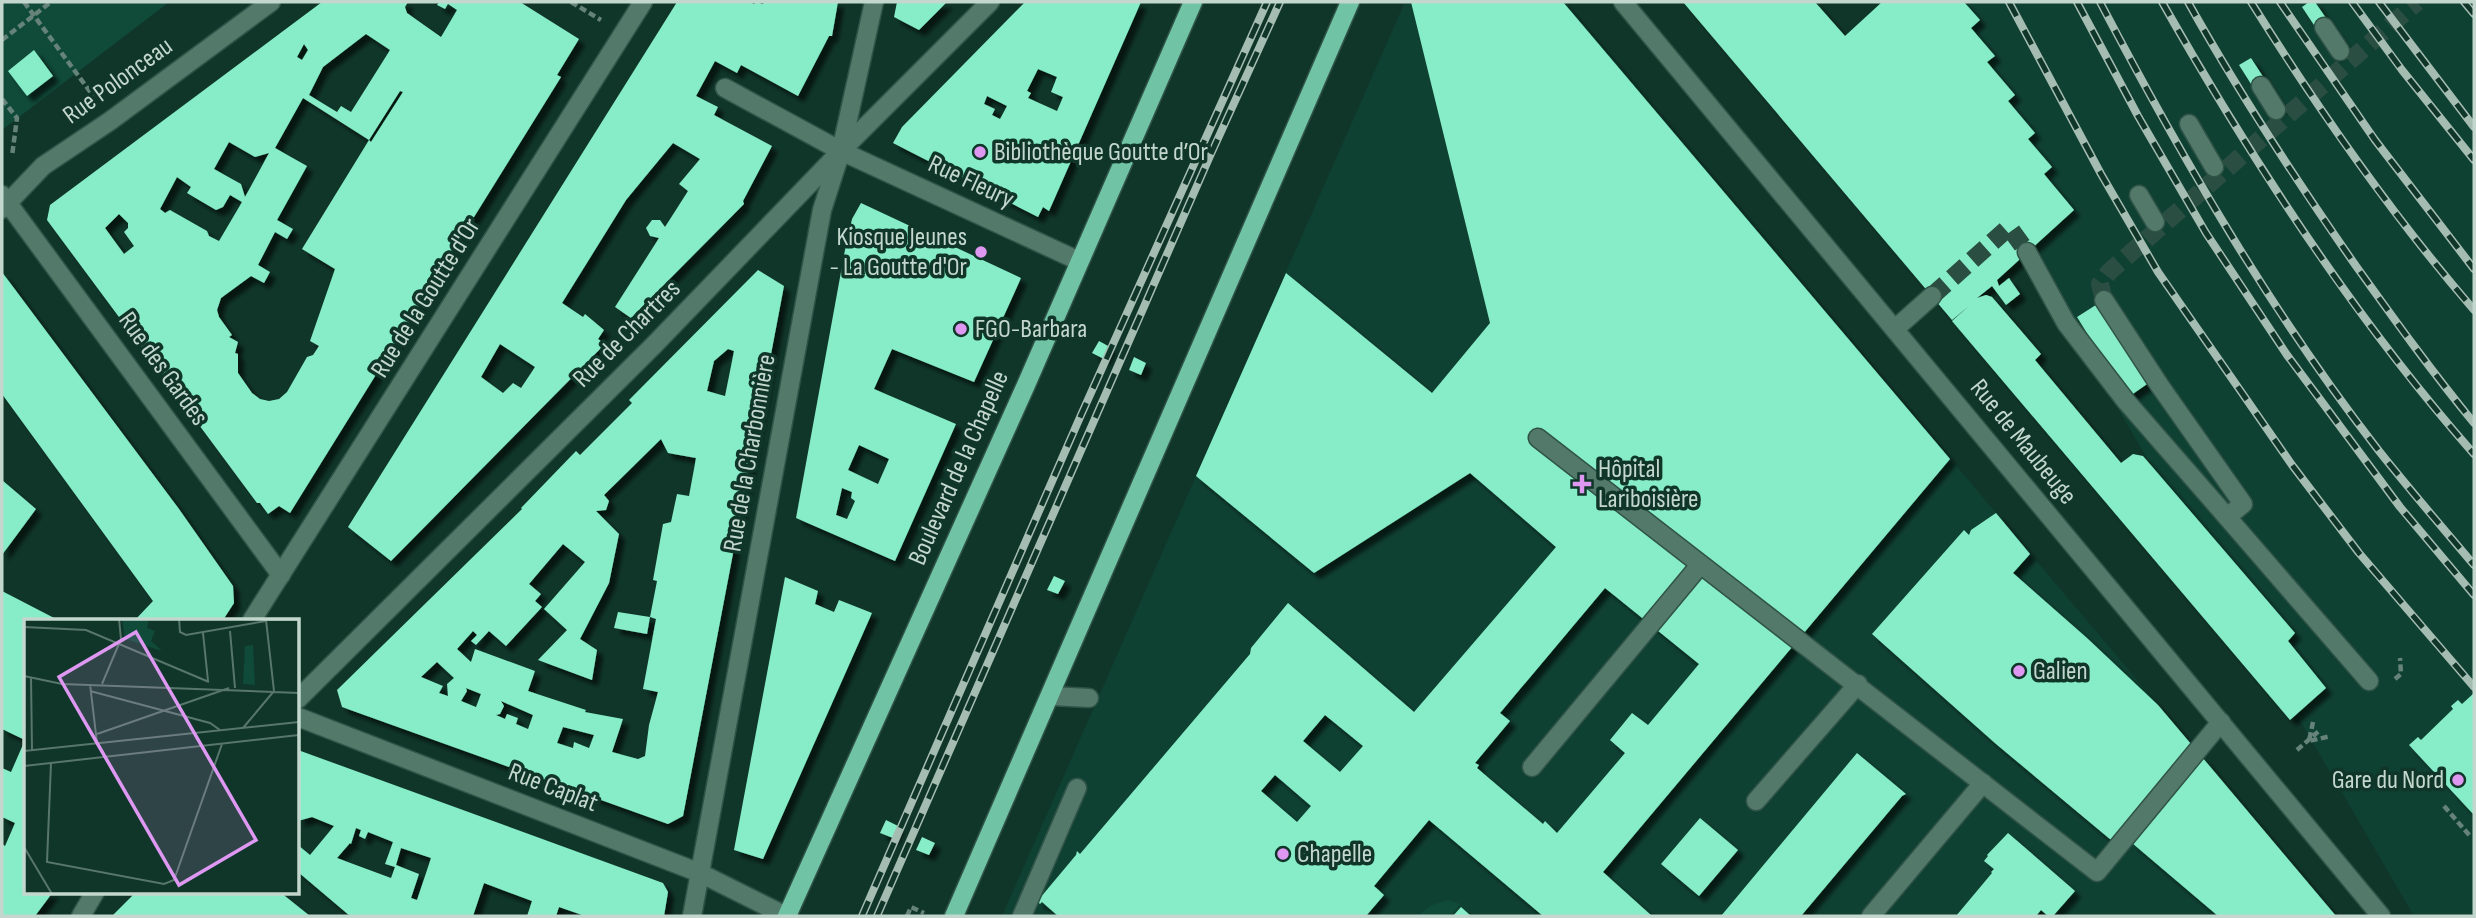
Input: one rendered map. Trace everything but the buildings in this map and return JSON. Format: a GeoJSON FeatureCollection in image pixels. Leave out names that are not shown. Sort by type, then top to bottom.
{"type":"FeatureCollection","features":[{"type":"Feature","properties":{"kind":"main road","name":"Boulevard de la Chapelle"},"geometry":{"type":"LineString","coordinates":[[786,916],[1193,2]]}},
{"type":"Feature","properties":{"kind":"main road"},"geometry":{"type":"LineString","coordinates":[[954,916],[1350,2]]}},
{"type":"Feature","properties":{"kind":"street","name":"Rue Polonceau"},"geometry":{"type":"LineString","coordinates":[[4,202],[43,166],[110,121],[271,2]]}},
{"type":"Feature","properties":{"kind":"street","name":"Rue de la Goutte d'Or"},"geometry":{"type":"LineString","coordinates":[[253,619],[643,2]]}},
{"type":"Feature","properties":{"kind":"street","name":"Rue de la Charbonnière"},"geometry":{"type":"LineString","coordinates":[[692,916],[820,221],[841,151],[874,2]]}},
{"type":"Feature","properties":{"kind":"street","name":"Rue de Chartres"},"geometry":{"type":"LineString","coordinates":[[299,698],[654,345],[841,151],[990,2]]}},
{"type":"Feature","properties":{"kind":"street","name":"Rue de Maubeuge"},"geometry":{"type":"LineString","coordinates":[[1623,2],[2381,916]]}},
{"type":"Feature","properties":{"kind":"street"},"geometry":{"type":"LineString","coordinates":[[2324,27],[2340,51]]}},
{"type":"Feature","properties":{"kind":"street"},"geometry":{"type":"LineString","coordinates":[[2261,86],[2276,110]]}},
{"type":"Feature","properties":{"kind":"street","name":"Rue Fleury"},"geometry":{"type":"LineString","coordinates":[[724,88],[841,151],[1079,261]]}},
{"type":"Feature","properties":{"kind":"street"},"geometry":{"type":"LineString","coordinates":[[2189,124],[2214,167]]}},
{"type":"Feature","properties":{"kind":"street"},"geometry":{"type":"LineString","coordinates":[[2139,195],[2155,222]]}},
{"type":"Feature","properties":{"kind":"street","name":"Rue des Gardes"},"geometry":{"type":"LineString","coordinates":[[4,202],[281,575]]}},
{"type":"Feature","properties":{"kind":"street"},"geometry":{"type":"LineString","coordinates":[[2027,252],[2066,323],[2125,400],[2369,681]]}},
{"type":"Feature","properties":{"kind":"street"},"geometry":{"type":"LineString","coordinates":[[1896,328],[1932,296]]}},
{"type":"Feature","properties":{"kind":"street"},"geometry":{"type":"LineString","coordinates":[[2104,300],[2160,386],[2243,504],[2227,517]]}},
{"type":"Feature","properties":{"kind":"street"},"geometry":{"type":"LineString","coordinates":[[1538,438],[2097,872],[2221,722]]}},
{"type":"Feature","properties":{"kind":"street"},"geometry":{"type":"LineString","coordinates":[[1532,767],[1700,565]]}},
{"type":"Feature","properties":{"kind":"street"},"geometry":{"type":"LineString","coordinates":[[1756,801],[1857,684]]}},
{"type":"Feature","properties":{"kind":"street"},"geometry":{"type":"LineString","coordinates":[[1051,696],[1089,698]]}},
{"type":"Feature","properties":{"kind":"street","name":"Rue Caplat"},"geometry":{"type":"LineString","coordinates":[[299,717],[700,873],[786,916]]}},
{"type":"Feature","properties":{"kind":"street"},"geometry":{"type":"LineString","coordinates":[[1871,916],[1983,783]]}},
{"type":"Feature","properties":{"kind":"street"},"geometry":{"type":"LineString","coordinates":[[1022,916],[1077,788]]}},
{"type":"Feature","properties":{"kind":"street"},"geometry":{"type":"LineString","coordinates":[[80,916],[94,894]]}},
{"type":"Feature","properties":{"kind":"path"},"geometry":{"type":"LineString","coordinates":[[24,2],[77,72]]}},
{"type":"Feature","properties":{"kind":"path"},"geometry":{"type":"LineString","coordinates":[[2,40],[51,2]]}},
{"type":"Feature","properties":{"kind":"path"},"geometry":{"type":"LineString","coordinates":[[570,2],[600,20]]}},
{"type":"Feature","properties":{"kind":"path"},"geometry":{"type":"LineString","coordinates":[[2,99],[18,118]]}},
{"type":"Feature","properties":{"kind":"path"},"geometry":{"type":"LineString","coordinates":[[2309,741],[2313,722]]}},
{"type":"Feature","properties":{"kind":"path"},"geometry":{"type":"LineString","coordinates":[[2297,750],[2320,730]]}},
{"type":"Feature","properties":{"kind":"path"},"geometry":{"type":"LineString","coordinates":[[2309,741],[2331,736]]}},
{"type":"Feature","properties":{"kind":"path"},"geometry":{"type":"LineString","coordinates":[[2444,806],[2470,836]]}},
{"type":"Feature","properties":{"kind":"path"},"geometry":{"type":"LineString","coordinates":[[907,916],[912,907],[924,913]]}},
{"type":"Feature","properties":{"kind":"shaded area"},"geometry":{"type":"Polygon","coordinates":[[[2,2],[169,2],[2,130],[2,2]]]}},
{"type":"Feature","properties":{"kind":"shaded area","name":"Hôpital Lariboisière"},"geometry":{"type":"Polygon","coordinates":[[[1405,2],[1565,2],[2336,916],[1002,916],[1405,2]]]}},
{"type":"Feature","properties":{"kind":"shaded area"},"geometry":{"type":"Polygon","coordinates":[[[1881,2],[2474,2],[2474,916],[2414,916],[1881,2]]]}},
{"type":"Feature","properties":{"kind":"shaded area"},"geometry":{"type":"Polygon","coordinates":[[[1448,900],[1460,904],[1450,916],[1418,916],[1432,905],[1448,900]]]}},
{"type":"Feature","properties":{"kind":"tunnel"},"geometry":{"type":"LineString","coordinates":[[2104,300],[2100,284],[2109,272],[2417,2]]}},
{"type":"Feature","properties":{"kind":"tunnel"},"geometry":{"type":"LineString","coordinates":[[1932,296],[2009,227],[2027,252]]}},
{"type":"Feature","properties":{"kind":"railway"},"geometry":{"type":"LineString","coordinates":[[862,916],[1081,415],[1267,2]]}},
{"type":"Feature","properties":{"kind":"railway"},"geometry":{"type":"LineString","coordinates":[[877,916],[1280,2]]}},
{"type":"Feature","properties":{"kind":"railway"},"geometry":{"type":"LineString","coordinates":[[2009,2],[2101,174],[2158,272],[2292,465],[2359,553],[2474,687]]}},
{"type":"Feature","properties":{"kind":"railway"},"geometry":{"type":"LineString","coordinates":[[2077,2],[2138,116],[2206,233],[2287,355],[2400,507],[2474,595]]}},
{"type":"Feature","properties":{"kind":"railway"},"geometry":{"type":"LineString","coordinates":[[2100,2],[2196,176],[2301,344],[2379,451],[2474,565]]}},
{"type":"Feature","properties":{"kind":"railway"},"geometry":{"type":"LineString","coordinates":[[2162,2],[2231,120],[2306,236],[2387,348],[2474,454]]}},
{"type":"Feature","properties":{"kind":"railway"},"geometry":{"type":"LineString","coordinates":[[2188,2],[2248,103],[2356,266],[2474,423]]}},
{"type":"Feature","properties":{"kind":"railway"},"geometry":{"type":"LineString","coordinates":[[2251,2],[2356,160],[2443,274],[2474,310]]}},
{"type":"Feature","properties":{"kind":"railway"},"geometry":{"type":"LineString","coordinates":[[2280,2],[2375,140],[2474,269]]}},
{"type":"Feature","properties":{"kind":"railway"},"geometry":{"type":"LineString","coordinates":[[2352,2],[2474,160]]}},
{"type":"Feature","properties":{"kind":"railway"},"geometry":{"type":"LineString","coordinates":[[2379,2],[2474,127]]}},
{"type":"Feature","properties":{"kind":"railway"},"geometry":{"type":"LineString","coordinates":[[2464,2],[2474,14]]}},
{"type":"Feature","properties":{"kind":"place","name":"Bibliothèque Goutte d’Or"},"geometry":{"type":"Point","coordinates":[980,152]}},
{"type":"Feature","properties":{"kind":"place","name":"Kiosque Jeunes - La Goutte d'Or"},"geometry":{"type":"Point","coordinates":[981,252]}},
{"type":"Feature","properties":{"kind":"place","name":"FGO-Barbara"},"geometry":{"type":"Point","coordinates":[961,329]}},
{"type":"Feature","properties":{"kind":"place","name":"Hôpital Lariboisière"},"geometry":{"type":"Point","coordinates":[1582,484]}},
{"type":"Feature","properties":{"kind":"place","name":"Galien"},"geometry":{"type":"Point","coordinates":[2019,671]}},
{"type":"Feature","properties":{"kind":"place","name":"Gare du Nord"},"geometry":{"type":"Point","coordinates":[2458,780]}},
{"type":"Feature","properties":{"kind":"place","name":"Chapelle"},"geometry":{"type":"Point","coordinates":[1283,854]}}]}
